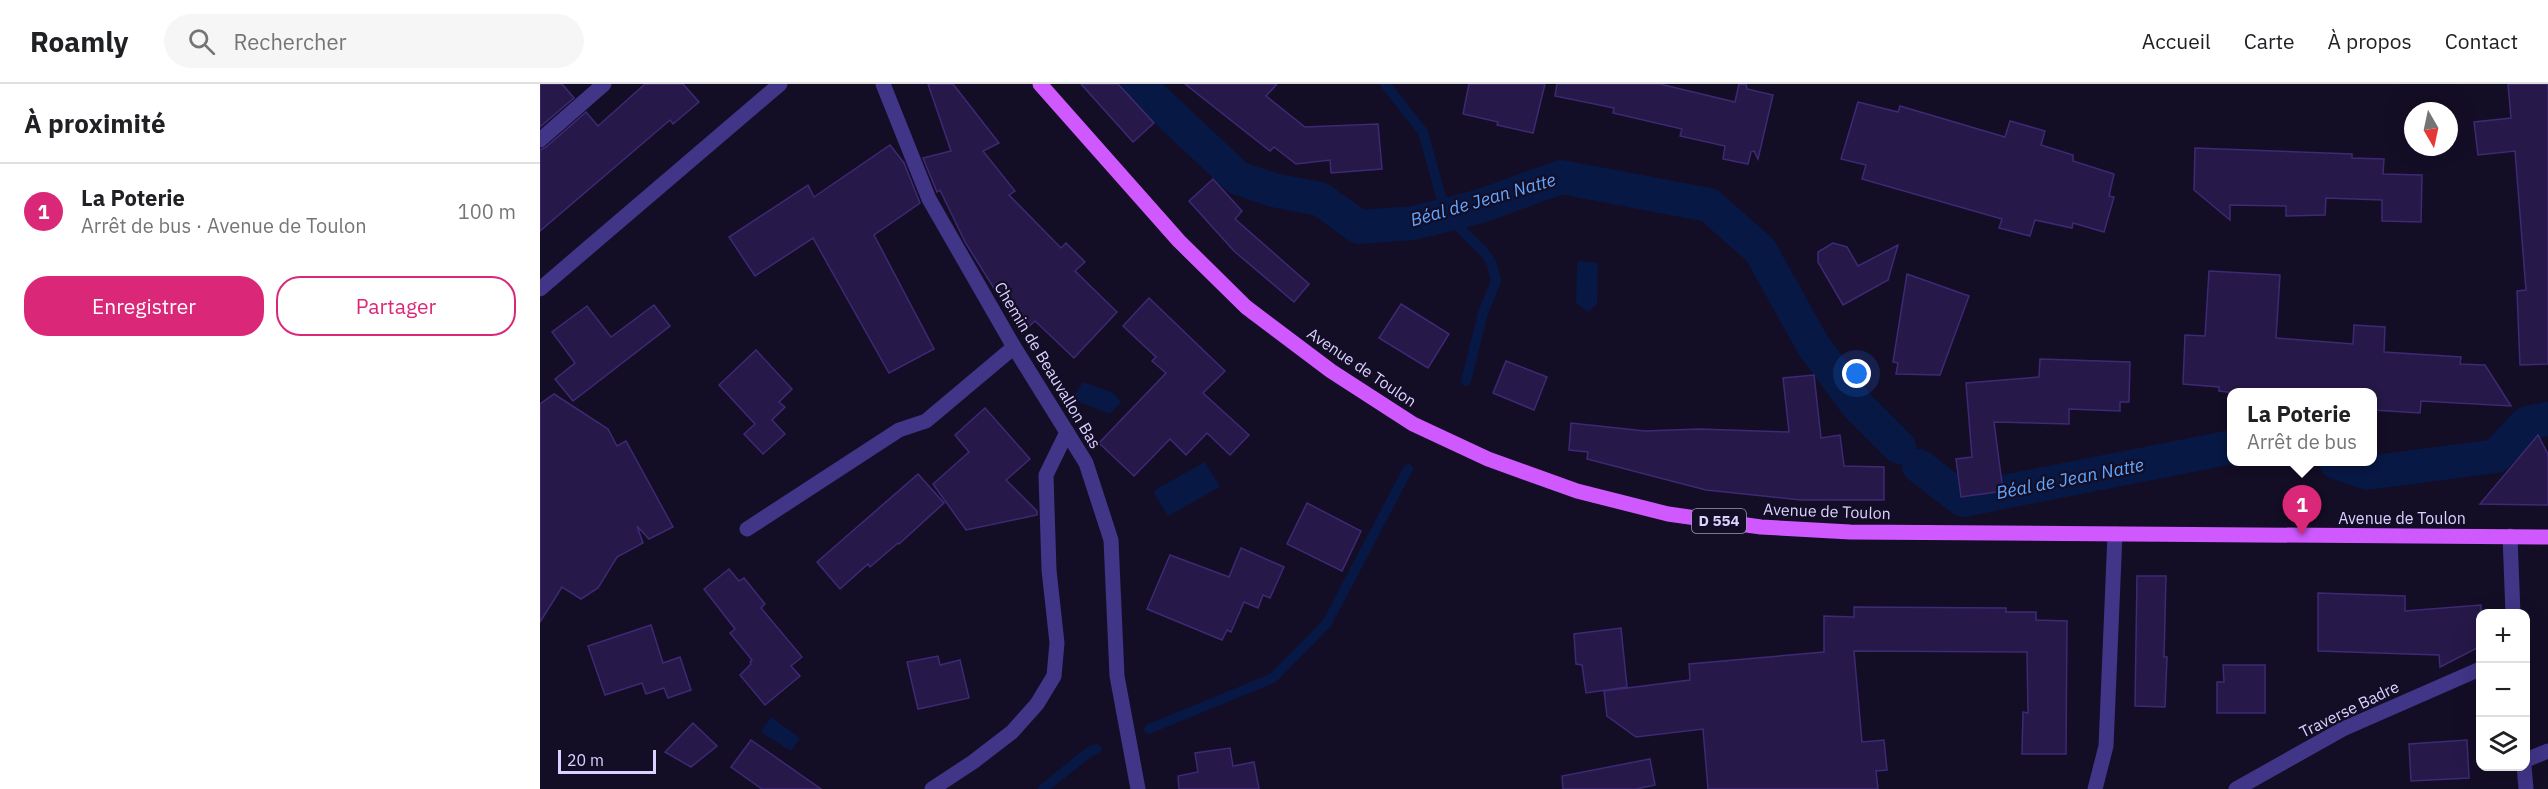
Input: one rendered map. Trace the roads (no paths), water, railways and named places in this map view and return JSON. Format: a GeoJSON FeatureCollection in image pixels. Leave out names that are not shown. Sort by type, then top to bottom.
{"type":"FeatureCollection","features":[{"type":"Feature","properties":{"kind":"main road","name":"Avenue de Toulon"},"geometry":{"type":"LineString","coordinates":[[1040,84],[1179,241],[1246,307],[1331,371],[1413,424],[1488,459],[1577,491],[1668,514],[1761,527],[1850,532],[2548,537]]}},
{"type":"Feature","properties":{"kind":"street"},"geometry":{"type":"LineString","coordinates":[[540,140],[604,84]]}},
{"type":"Feature","properties":{"kind":"street"},"geometry":{"type":"LineString","coordinates":[[540,289],[780,84]]}},
{"type":"Feature","properties":{"kind":"street","name":"Chemin de Beauvallon Bas"},"geometry":{"type":"LineString","coordinates":[[883,84],[928,199],[1014,347],[1086,464],[1111,540],[1117,676],[1138,789]]}},
{"type":"Feature","properties":{"kind":"street"},"geometry":{"type":"LineString","coordinates":[[747,529],[899,430],[926,421],[1014,347]]}},
{"type":"Feature","properties":{"kind":"street"},"geometry":{"type":"LineString","coordinates":[[932,789],[974,762],[1012,732],[1037,704],[1054,676],[1057,643],[1049,570],[1046,475],[1067,432]]}},
{"type":"Feature","properties":{"kind":"street"},"geometry":{"type":"LineString","coordinates":[[2095,789],[2106,746],[2115,534]]}},
{"type":"Feature","properties":{"kind":"street"},"geometry":{"type":"LineString","coordinates":[[2510,536],[2513,609]]}},
{"type":"Feature","properties":{"kind":"street","name":"Traverse Badre"},"geometry":{"type":"LineString","coordinates":[[2236,789],[2343,729],[2476,671]]}},
{"type":"Feature","properties":{"kind":"street"},"geometry":{"type":"LineString","coordinates":[[2530,758],[2548,751]]}},
{"type":"Feature","properties":{"kind":"street"},"geometry":{"type":"LineString","coordinates":[[2524,771],[2526,789]]}},
{"type":"Feature","properties":{"kind":"water"},"geometry":{"type":"Polygon","coordinates":[[[1580,261],[1598,263],[1597,304],[1588,312],[1576,303],[1577,263],[1580,261]]]}},
{"type":"Feature","properties":{"kind":"water"},"geometry":{"type":"Polygon","coordinates":[[[1083,382],[1113,393],[1121,402],[1110,414],[1072,399],[1083,382]]]}},
{"type":"Feature","properties":{"kind":"water"},"geometry":{"type":"Polygon","coordinates":[[[1205,462],[1220,487],[1168,516],[1153,491],[1205,462]]]}},
{"type":"Feature","properties":{"kind":"water"},"geometry":{"type":"Polygon","coordinates":[[[771,717],[800,738],[791,751],[761,732],[771,717]]]}},
{"type":"Feature","properties":{"kind":"waterway","name":"Béal de Jean Natte"},"geometry":{"type":"LineString","coordinates":[[1138,84],[1238,178],[1273,190],[1320,199],[1359,227],[1413,223],[1446,215],[1481,206],[1561,177],[1709,205],[1760,250],[1813,345],[1857,405],[1899,447]]}},
{"type":"Feature","properties":{"kind":"waterway"},"geometry":{"type":"LineString","coordinates":[[1385,84],[1423,132],[1446,215],[1484,252],[1492,264],[1496,281],[1483,313],[1466,381]]}},
{"type":"Feature","properties":{"kind":"waterway","name":"Béal de Jean Natte"},"geometry":{"type":"LineString","coordinates":[[2347,466],[2367,473],[2496,456],[2527,423],[2548,419]]}},
{"type":"Feature","properties":{"kind":"waterway","name":"Béal de Jean Natte"},"geometry":{"type":"LineString","coordinates":[[1919,466],[1963,500],[2227,448]]}},
{"type":"Feature","properties":{"kind":"waterway"},"geometry":{"type":"LineString","coordinates":[[1149,729],[1273,678],[1327,623],[1408,469]]}},
{"type":"Feature","properties":{"kind":"waterway"},"geometry":{"type":"LineString","coordinates":[[1043,789],[1089,752],[1097,749]]}},
{"type":"Feature","properties":{"kind":"place","name":"La Poterie"},"geometry":{"type":"Point","coordinates":[2302,535]}}]}
